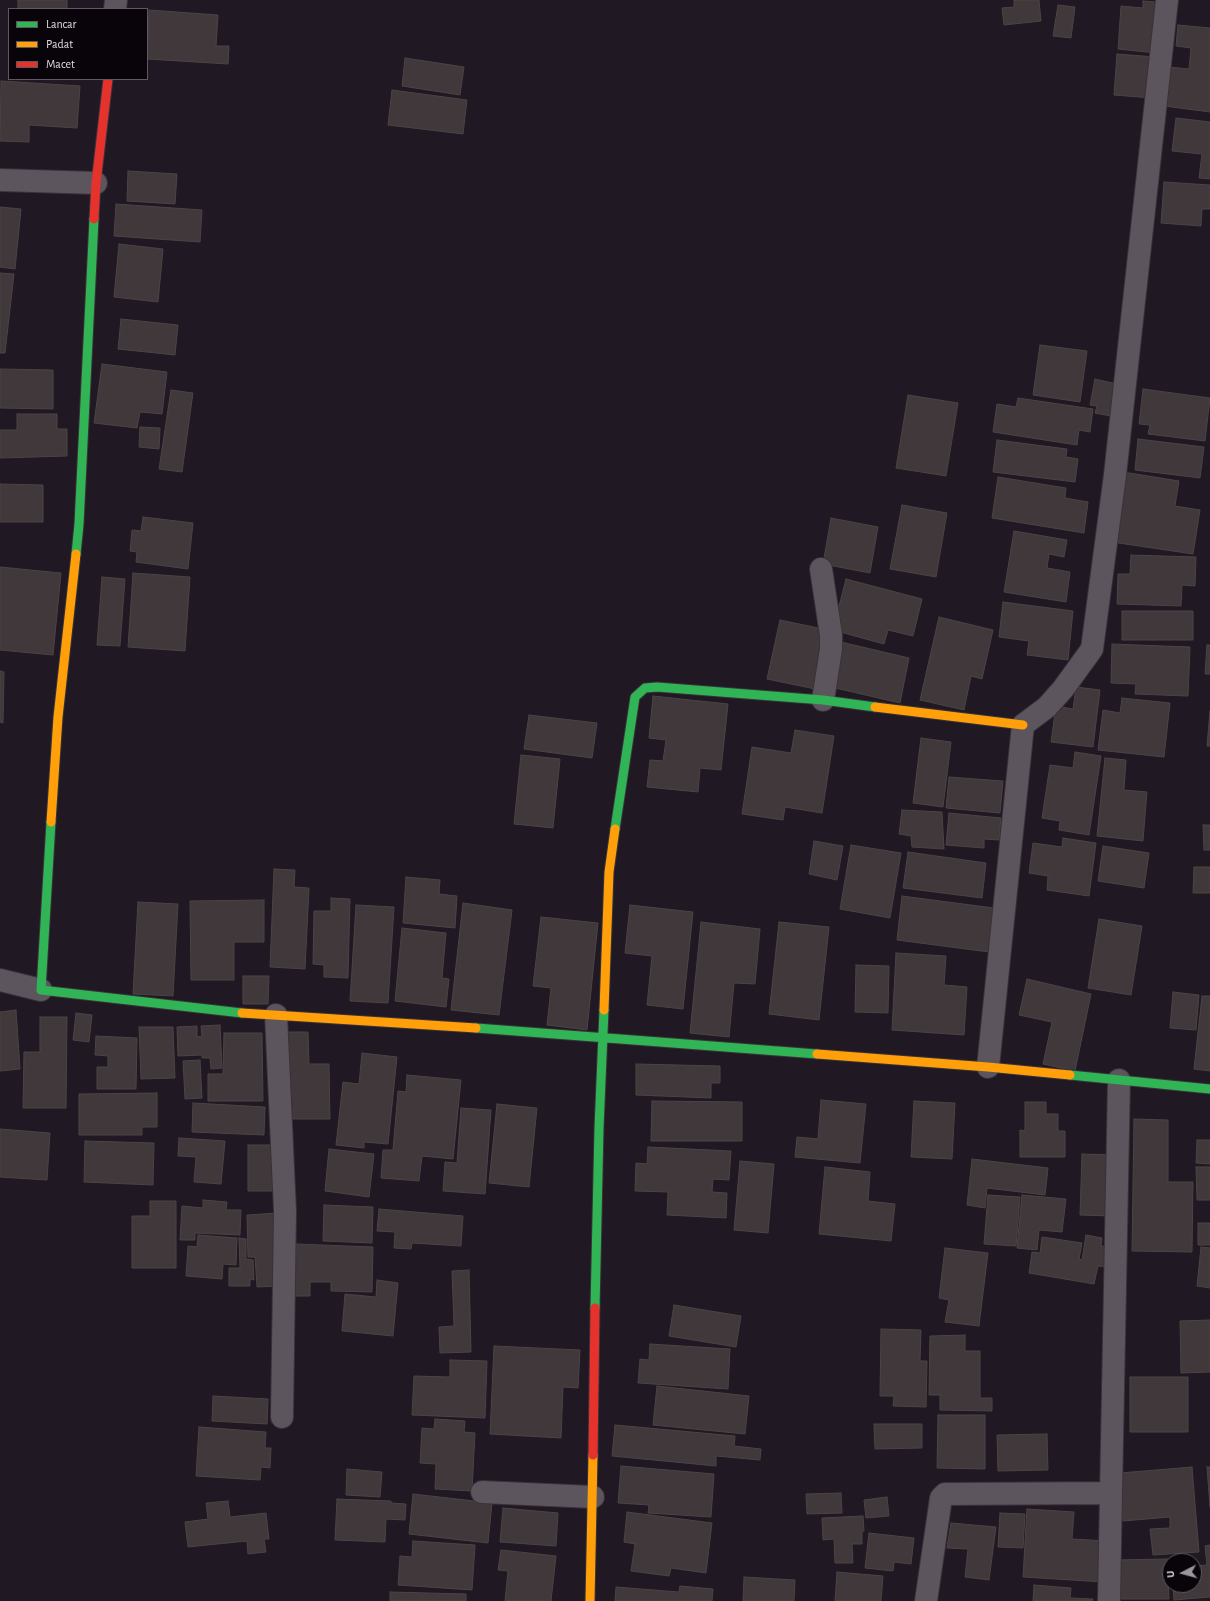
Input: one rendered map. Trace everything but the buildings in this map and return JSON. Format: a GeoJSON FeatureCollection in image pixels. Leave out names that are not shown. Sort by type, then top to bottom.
{"type":"FeatureCollection","features":[{"type":"Feature","properties":{"kind":"street"},"geometry":{"type":"LineString","coordinates":[[590,1601],[599,1128],[604,1037],[609,872],[635,696],[645,688],[657,686],[823,700],[1023,725],[1047,707],[1055,698],[1092,649],[1115,475],[1167,0]]}},
{"type":"Feature","properties":{"kind":"street"},"geometry":{"type":"LineString","coordinates":[[41,990],[58,717],[79,524],[96,184],[108,80]]}},
{"type":"Feature","properties":{"kind":"street"},"geometry":{"type":"LineString","coordinates":[[0,180],[96,184]]}},
{"type":"Feature","properties":{"kind":"street"},"geometry":{"type":"LineString","coordinates":[[821,569],[831,635],[823,700]]}},
{"type":"Feature","properties":{"kind":"street"},"geometry":{"type":"LineString","coordinates":[[988,1067],[1023,725]]}},
{"type":"Feature","properties":{"kind":"street"},"geometry":{"type":"LineString","coordinates":[[0,980],[41,990],[244,1013],[604,1037],[988,1067],[1210,1089]]}},
{"type":"Feature","properties":{"kind":"street"},"geometry":{"type":"LineString","coordinates":[[276,1015],[285,1211],[282,1417]]}},
{"type":"Feature","properties":{"kind":"street"},"geometry":{"type":"LineString","coordinates":[[1109,1601],[1119,1080]]}},
{"type":"Feature","properties":{"kind":"street"},"geometry":{"type":"LineString","coordinates":[[482,1492],[593,1497]]}},
{"type":"Feature","properties":{"kind":"street"},"geometry":{"type":"LineString","coordinates":[[926,1601],[941,1498],[945,1494],[1111,1493]]}},
{"type":"Feature","properties":{"kind":"traffic: fast"},"geometry":{"type":"LineString","coordinates":[[76,554],[79,524],[94,219]]}},
{"type":"Feature","properties":{"kind":"traffic: fast"},"geometry":{"type":"LineString","coordinates":[[615,829],[635,697],[645,688],[657,687],[823,700],[875,707]]}},
{"type":"Feature","properties":{"kind":"traffic: fast"},"geometry":{"type":"LineString","coordinates":[[51,822],[41,990],[242,1013]]}},
{"type":"Feature","properties":{"kind":"traffic: fast"},"geometry":{"type":"LineString","coordinates":[[595,1308],[599,1128],[604,1010]]}},
{"type":"Feature","properties":{"kind":"traffic: fast"},"geometry":{"type":"LineString","coordinates":[[476,1028],[817,1054]]}},
{"type":"Feature","properties":{"kind":"traffic: fast"},"geometry":{"type":"LineString","coordinates":[[1070,1075],[1210,1089]]}},
{"type":"Feature","properties":{"kind":"traffic: slow"},"geometry":{"type":"LineString","coordinates":[[51,822],[58,717],[76,554]]}},
{"type":"Feature","properties":{"kind":"traffic: slow"},"geometry":{"type":"LineString","coordinates":[[875,707],[1023,725]]}},
{"type":"Feature","properties":{"kind":"traffic: slow"},"geometry":{"type":"LineString","coordinates":[[604,1010],[609,872],[615,829]]}},
{"type":"Feature","properties":{"kind":"traffic: slow"},"geometry":{"type":"LineString","coordinates":[[242,1013],[476,1028]]}},
{"type":"Feature","properties":{"kind":"traffic: slow"},"geometry":{"type":"LineString","coordinates":[[817,1054],[1070,1075]]}},
{"type":"Feature","properties":{"kind":"traffic: slow"},"geometry":{"type":"LineString","coordinates":[[590,1601],[593,1455]]}},
{"type":"Feature","properties":{"kind":"traffic: jam"},"geometry":{"type":"LineString","coordinates":[[94,219],[96,183],[108,80]]}},
{"type":"Feature","properties":{"kind":"traffic: jam"},"geometry":{"type":"LineString","coordinates":[[593,1455],[595,1308]]}}]}
